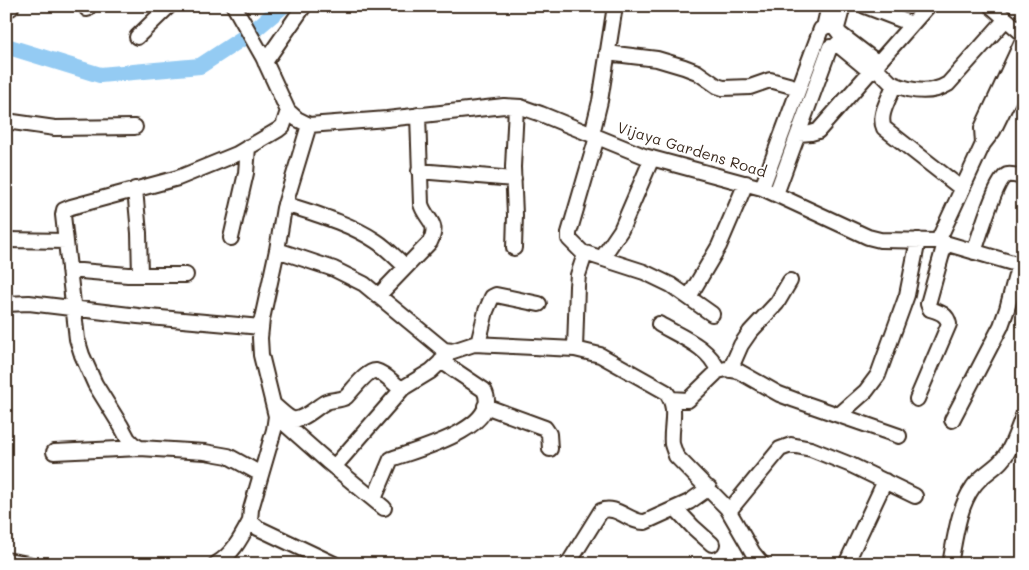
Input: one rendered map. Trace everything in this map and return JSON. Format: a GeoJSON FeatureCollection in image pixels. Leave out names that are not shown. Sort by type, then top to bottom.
{"type":"FeatureCollection","features":[{"type":"Feature","properties":{"kind":"street"},"geometry":{"type":"LineString","coordinates":[[136,37],[169,6]]}},
{"type":"Feature","properties":{"kind":"street"},"geometry":{"type":"LineString","coordinates":[[216,564],[225,559],[237,544],[250,522],[251,509],[274,430],[275,411],[261,354],[260,338],[285,204],[309,126],[296,119],[288,111],[264,60],[234,6]]}},
{"type":"Feature","properties":{"kind":"street"},"geometry":{"type":"LineString","coordinates":[[264,60],[304,6]]}},
{"type":"Feature","properties":{"kind":"street"},"geometry":{"type":"LineString","coordinates":[[615,6],[594,136],[569,239],[582,252],[653,276],[671,285],[712,314]]}},
{"type":"Feature","properties":{"kind":"street"},"geometry":{"type":"LineString","coordinates":[[762,188],[799,88],[831,36],[829,6]]}},
{"type":"Feature","properties":{"kind":"street"},"geometry":{"type":"LineString","coordinates":[[776,194],[843,6]]}},
{"type":"Feature","properties":{"kind":"street"},"geometry":{"type":"LineString","coordinates":[[864,6],[912,24]]}},
{"type":"Feature","properties":{"kind":"street"},"geometry":{"type":"LineString","coordinates":[[798,134],[818,131],[928,6]]}},
{"type":"Feature","properties":{"kind":"street"},"geometry":{"type":"LineString","coordinates":[[991,6],[1023,34]]}},
{"type":"Feature","properties":{"kind":"street"},"geometry":{"type":"LineString","coordinates":[[831,36],[874,67],[891,83],[906,89],[931,91],[948,84],[1006,20]]}},
{"type":"Feature","properties":{"kind":"street"},"geometry":{"type":"LineString","coordinates":[[983,144],[982,128],[1023,40]]}},
{"type":"Feature","properties":{"kind":"street"},"geometry":{"type":"LineString","coordinates":[[607,53],[657,59],[684,67],[697,72],[723,88],[750,87],[770,80],[799,88]]}},
{"type":"Feature","properties":{"kind":"street"},"geometry":{"type":"LineString","coordinates":[[917,399],[949,324],[948,318],[930,308],[928,304],[942,242],[962,189],[983,144],[993,131],[1023,70]]}},
{"type":"Feature","properties":{"kind":"street"},"geometry":{"type":"LineString","coordinates":[[891,83],[893,87],[881,122],[884,128],[962,189]]}},
{"type":"Feature","properties":{"kind":"street","name":"Vijaya Gardens Road"},"geometry":{"type":"LineString","coordinates":[[309,126],[504,106],[516,107],[541,114],[624,149],[762,188],[868,237],[880,240],[942,242],[1021,265]]}},
{"type":"Feature","properties":{"kind":"street"},"geometry":{"type":"LineString","coordinates":[[514,248],[516,107]]}},
{"type":"Feature","properties":{"kind":"street"},"geometry":{"type":"LineString","coordinates":[[140,448],[128,440],[95,384],[79,347],[73,308],[64,210],[196,171],[237,154],[283,126],[288,111]]}},
{"type":"Feature","properties":{"kind":"street"},"geometry":{"type":"LineString","coordinates":[[378,296],[430,242],[435,228],[423,211],[421,204],[418,115]]}},
{"type":"Feature","properties":{"kind":"street"},"geometry":{"type":"LineString","coordinates":[[13,123],[55,128],[135,127]]}},
{"type":"Feature","properties":{"kind":"street"},"geometry":{"type":"LineString","coordinates":[[231,238],[246,173],[248,147]]}},
{"type":"Feature","properties":{"kind":"street"},"geometry":{"type":"LineString","coordinates":[[602,258],[621,230],[652,158]]}},
{"type":"Feature","properties":{"kind":"street"},"geometry":{"type":"LineString","coordinates":[[419,171],[514,179]]}},
{"type":"Feature","properties":{"kind":"street"},"geometry":{"type":"LineString","coordinates":[[974,252],[1002,178],[1007,175],[1023,177]]}},
{"type":"Feature","properties":{"kind":"street"},"geometry":{"type":"LineString","coordinates":[[690,297],[719,246],[746,183]]}},
{"type":"Feature","properties":{"kind":"street"},"geometry":{"type":"LineString","coordinates":[[135,189],[140,275]]}},
{"type":"Feature","properties":{"kind":"street"},"geometry":{"type":"LineString","coordinates":[[285,204],[327,217],[359,230],[378,242],[406,267]]}},
{"type":"Feature","properties":{"kind":"street"},"geometry":{"type":"LineString","coordinates":[[6,240],[66,241]]}},
{"type":"Feature","properties":{"kind":"street"},"geometry":{"type":"LineString","coordinates":[[839,416],[866,391],[878,375],[907,295],[918,240]]}},
{"type":"Feature","properties":{"kind":"street"},"geometry":{"type":"LineString","coordinates":[[277,250],[334,269],[364,284],[444,350],[453,351]]}},
{"type":"Feature","properties":{"kind":"street"},"geometry":{"type":"LineString","coordinates":[[575,349],[577,286],[578,275],[584,257],[582,252]]}},
{"type":"Feature","properties":{"kind":"street"},"geometry":{"type":"LineString","coordinates":[[952,420],[1001,326],[1021,265]]}},
{"type":"Feature","properties":{"kind":"street"},"geometry":{"type":"LineString","coordinates":[[69,270],[140,275],[186,275]]}},
{"type":"Feature","properties":{"kind":"street"},"geometry":{"type":"LineString","coordinates":[[671,399],[688,400],[724,370],[750,332],[777,303],[790,282]]}},
{"type":"Feature","properties":{"kind":"street"},"geometry":{"type":"LineString","coordinates":[[478,344],[486,311],[492,297],[496,295],[539,304]]}},
{"type":"Feature","properties":{"kind":"street"},"geometry":{"type":"LineString","coordinates":[[6,304],[29,303],[138,316],[262,326]]}},
{"type":"Feature","properties":{"kind":"street"},"geometry":{"type":"LineString","coordinates":[[659,324],[705,352],[724,370],[738,371],[779,394],[898,436]]}},
{"type":"Feature","properties":{"kind":"street"},"geometry":{"type":"LineString","coordinates":[[334,467],[403,388],[431,371],[453,351],[461,347],[478,344],[575,349],[600,355],[666,392],[671,399],[673,409],[672,445],[676,456],[709,488],[729,511],[753,553],[762,564]]}},
{"type":"Feature","properties":{"kind":"street"},"geometry":{"type":"LineString","coordinates":[[275,411],[334,467],[379,503],[391,459],[420,451],[457,434],[479,417],[485,406],[486,393],[484,390],[441,361]]}},
{"type":"Feature","properties":{"kind":"street"},"geometry":{"type":"LineString","coordinates":[[275,411],[294,420],[300,418],[327,402],[342,400],[365,376],[377,371],[400,388],[403,388]]}},
{"type":"Feature","properties":{"kind":"street"},"geometry":{"type":"LineString","coordinates":[[485,406],[545,428],[549,434],[550,449]]}},
{"type":"Feature","properties":{"kind":"street"},"geometry":{"type":"LineString","coordinates":[[950,564],[958,525],[972,488],[981,477],[1004,459],[1021,423]]}},
{"type":"Feature","properties":{"kind":"street"},"geometry":{"type":"LineString","coordinates":[[729,511],[780,449],[791,445],[822,453],[915,496]]}},
{"type":"Feature","properties":{"kind":"street"},"geometry":{"type":"LineString","coordinates":[[54,452],[140,448],[219,454],[228,456],[261,474]]}},
{"type":"Feature","properties":{"kind":"street"},"geometry":{"type":"LineString","coordinates":[[850,563],[885,481]]}},
{"type":"Feature","properties":{"kind":"street"},"geometry":{"type":"LineString","coordinates":[[568,564],[601,511],[612,510],[639,523],[652,520],[676,509],[709,488]]}},
{"type":"Feature","properties":{"kind":"street"},"geometry":{"type":"LineString","coordinates":[[676,509],[712,544]]}},
{"type":"Feature","properties":{"kind":"street"},"geometry":{"type":"LineString","coordinates":[[250,522],[258,528],[334,564]]}},
{"type":"Feature","properties":{"kind":"street"},"geometry":{"type":"LineString","coordinates":[[6,560],[29,564]]}},
{"type":"Feature","properties":{"kind":"waterway"},"geometry":{"type":"LineString","coordinates":[[6,46],[100,75],[200,66],[252,32],[283,6]]}}]}
